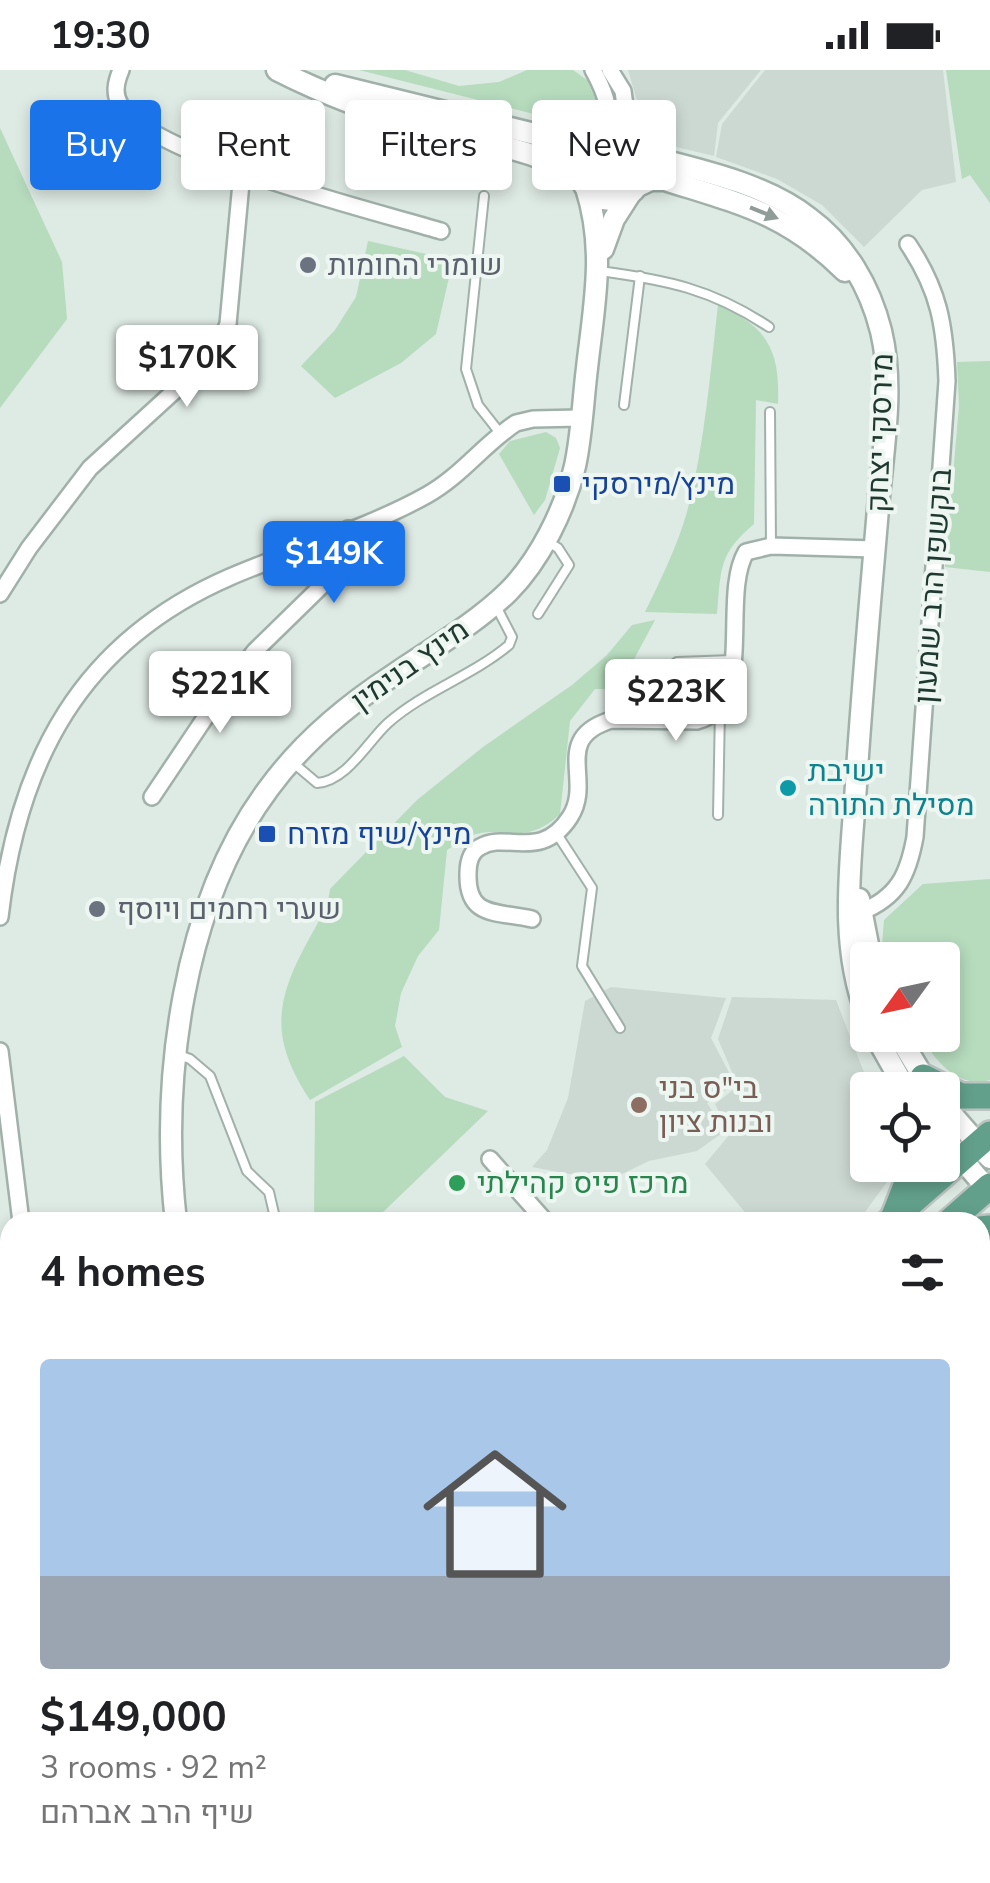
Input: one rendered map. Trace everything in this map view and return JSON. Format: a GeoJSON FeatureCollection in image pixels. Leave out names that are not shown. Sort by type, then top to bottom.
{"type":"FeatureCollection","features":[{"type":"Feature","properties":{"kind":"main road"},"geometry":{"type":"LineString","coordinates":[[960,1096],[990,1096]]}},
{"type":"Feature","properties":{"kind":"main road"},"geometry":{"type":"LineString","coordinates":[[902,1212],[980,1149]]}},
{"type":"Feature","properties":{"kind":"main road"},"geometry":{"type":"LineString","coordinates":[[895,1212],[907,1182]]}},
{"type":"Feature","properties":{"kind":"main road"},"geometry":{"type":"LineString","coordinates":[[961,1212],[989,1189]]}},
{"type":"Feature","properties":{"kind":"street"},"geometry":{"type":"LineString","coordinates":[[121,70],[114,86],[119,105],[134,120],[181,145]]}},
{"type":"Feature","properties":{"kind":"street"},"geometry":{"type":"LineString","coordinates":[[278,70],[532,133]]}},
{"type":"Feature","properties":{"kind":"street"},"geometry":{"type":"LineString","coordinates":[[278,70],[381,114],[532,155]]}},
{"type":"Feature","properties":{"kind":"street"},"geometry":{"type":"LineString","coordinates":[[593,70],[607,100]]}},
{"type":"Feature","properties":{"kind":"street"},"geometry":{"type":"LineString","coordinates":[[610,70],[625,100]]}},
{"type":"Feature","properties":{"kind":"street","name":"מירסקי יצחק"},"geometry":{"type":"LineString","coordinates":[[676,165],[766,194],[808,217],[844,251],[869,294],[880,328],[887,376],[851,858]]}},
{"type":"Feature","properties":{"kind":"street"},"geometry":{"type":"LineString","coordinates":[[676,184],[786,222],[869,294]]}},
{"type":"Feature","properties":{"kind":"street"},"geometry":{"type":"LineString","coordinates":[[0,594],[28,548],[90,468],[215,354],[228,324],[240,190]]}},
{"type":"Feature","properties":{"kind":"street"},"geometry":{"type":"LineString","coordinates":[[304,190],[442,230]]}},
{"type":"Feature","properties":{"kind":"street"},"geometry":{"type":"LineString","coordinates":[[586,190],[597,225],[597,270]]}},
{"type":"Feature","properties":{"kind":"street"},"geometry":{"type":"LineString","coordinates":[[589,190],[612,200],[634,190]]}},
{"type":"Feature","properties":{"kind":"street"},"geometry":{"type":"LineString","coordinates":[[597,270],[606,237],[634,190]]}},
{"type":"Feature","properties":{"kind":"street","name":"בוקשפן הרב שמעון"},"geometry":{"type":"LineString","coordinates":[[861,912],[877,906],[900,887],[916,837],[947,380],[937,297],[928,273],[908,244]]}},
{"type":"Feature","properties":{"kind":"street","name":"מינץ בנימין"},"geometry":{"type":"LineString","coordinates":[[175,1212],[171,1138],[176,1054],[194,950],[225,861],[254,809],[292,761],[333,720],[495,604],[526,571],[561,508],[574,468],[597,270]]}},
{"type":"Feature","properties":{"kind":"street"},"geometry":{"type":"LineString","coordinates":[[0,917],[5,853],[53,731],[66,708],[135,634],[196,593],[431,492],[516,423],[582,418]]}},
{"type":"Feature","properties":{"kind":"street"},"geometry":{"type":"LineString","coordinates":[[152,798],[220,694],[255,651],[343,564],[348,529]]}},
{"type":"Feature","properties":{"kind":"street"},"geometry":{"type":"LineString","coordinates":[[532,919],[481,908],[472,902],[468,894],[468,864],[478,847],[538,842],[556,832],[570,817],[575,806],[576,753],[586,732],[610,720],[708,718],[720,706],[732,683],[737,570],[746,552],[771,546],[875,549]]}},
{"type":"Feature","properties":{"kind":"street"},"geometry":{"type":"LineString","coordinates":[[851,858],[867,942]]}},
{"type":"Feature","properties":{"kind":"street"},"geometry":{"type":"LineString","coordinates":[[851,858],[851,942]]}},
{"type":"Feature","properties":{"kind":"street"},"geometry":{"type":"LineString","coordinates":[[0,1051],[20,1212]]}},
{"type":"Feature","properties":{"kind":"street"},"geometry":{"type":"LineString","coordinates":[[887,1052],[902,1072]]}},
{"type":"Feature","properties":{"kind":"street"},"geometry":{"type":"LineString","coordinates":[[960,1125],[980,1149],[989,1189]]}},
{"type":"Feature","properties":{"kind":"street"},"geometry":{"type":"LineString","coordinates":[[490,1159],[537,1212]]}},
{"type":"Feature","properties":{"kind":"lane"},"geometry":{"type":"LineString","coordinates":[[484,196],[466,369],[478,404],[500,433]]}},
{"type":"Feature","properties":{"kind":"lane"},"geometry":{"type":"LineString","coordinates":[[597,270],[666,280],[712,294],[769,328]]}},
{"type":"Feature","properties":{"kind":"lane"},"geometry":{"type":"LineString","coordinates":[[624,406],[640,276]]}},
{"type":"Feature","properties":{"kind":"lane"},"geometry":{"type":"LineString","coordinates":[[770,412],[771,546]]}},
{"type":"Feature","properties":{"kind":"lane"},"geometry":{"type":"LineString","coordinates":[[538,614],[569,566],[558,548],[544,540]]}},
{"type":"Feature","properties":{"kind":"lane"},"geometry":{"type":"LineString","coordinates":[[292,761],[318,782],[337,777],[375,735],[412,704],[501,652],[512,637],[495,604]]}},
{"type":"Feature","properties":{"kind":"lane"},"geometry":{"type":"LineString","coordinates":[[668,721],[672,666],[677,662],[733,660]]}},
{"type":"Feature","properties":{"kind":"lane"},"geometry":{"type":"LineString","coordinates":[[718,815],[720,706]]}},
{"type":"Feature","properties":{"kind":"lane"},"geometry":{"type":"LineString","coordinates":[[556,832],[592,888],[584,973],[620,1028]]}},
{"type":"Feature","properties":{"kind":"lane"},"geometry":{"type":"LineString","coordinates":[[176,1054],[197,1064],[214,1084],[247,1172],[270,1192],[274,1212]]}},
{"type":"Feature","properties":{"kind":"shaded area"},"geometry":{"type":"Polygon","coordinates":[[[628,70],[761,70],[718,123],[714,156],[676,147],[676,100],[637,100],[628,70]]]}},
{"type":"Feature","properties":{"kind":"shaded area"},"geometry":{"type":"Polygon","coordinates":[[[765,70],[943,70],[956,182],[922,190],[864,247],[822,205],[777,179],[716,157],[722,124],[765,70]]]}},
{"type":"Feature","properties":{"kind":"shaded area"},"geometry":{"type":"Polygon","coordinates":[[[611,987],[726,998],[711,1038],[735,1084],[707,1103],[725,1131],[697,1151],[649,1161],[593,1188],[591,1178],[532,1167],[547,1150],[568,1098],[585,1001],[611,987]]]}},
{"type":"Feature","properties":{"kind":"shaded area"},"geometry":{"type":"Polygon","coordinates":[[[732,997],[836,1000],[850,1036],[850,1052],[856,1052],[864,1072],[850,1072],[850,1182],[887,1182],[865,1212],[745,1212],[705,1164],[730,1134],[715,1104],[738,1086],[718,1039],[732,997]]]}},
{"type":"Feature","properties":{"kind":"green space"},"geometry":{"type":"Polygon","coordinates":[[[359,70],[405,70],[459,86],[499,82],[527,70],[573,70],[587,80],[596,100],[532,100],[532,113],[512,108],[512,100],[478,100],[359,70]]]}},
{"type":"Feature","properties":{"kind":"green space"},"geometry":{"type":"Polygon","coordinates":[[[946,70],[990,70],[990,203],[970,175],[962,179],[946,70]]]}},
{"type":"Feature","properties":{"kind":"green space"},"geometry":{"type":"Polygon","coordinates":[[[0,128],[62,262],[67,319],[0,408],[0,128]]]}},
{"type":"Feature","properties":{"kind":"green space"},"geometry":{"type":"Polygon","coordinates":[[[368,241],[453,260],[436,334],[401,363],[335,398],[301,366],[335,330],[356,297],[368,241]]]}},
{"type":"Feature","properties":{"kind":"green space"},"geometry":{"type":"Polygon","coordinates":[[[718,305],[759,332],[768,342],[776,369],[778,404],[756,400],[754,524],[728,554],[719,586],[717,614],[645,612],[687,512],[706,409],[718,305]]]}},
{"type":"Feature","properties":{"kind":"green space"},"geometry":{"type":"Polygon","coordinates":[[[990,361],[990,572],[945,567],[959,406],[957,362],[990,361]]]}},
{"type":"Feature","properties":{"kind":"green space"},"geometry":{"type":"Polygon","coordinates":[[[546,432],[556,438],[560,448],[545,500],[534,515],[499,454],[510,441],[546,432]]]}},
{"type":"Feature","properties":{"kind":"green space"},"geometry":{"type":"Polygon","coordinates":[[[655,620],[632,663],[631,689],[595,689],[570,721],[560,814],[535,830],[480,833],[447,850],[439,930],[418,956],[401,993],[395,1026],[402,1047],[310,1100],[288,1058],[281,1020],[289,982],[325,909],[330,889],[417,800],[483,747],[572,685],[607,655],[632,625],[655,620]]]}},
{"type":"Feature","properties":{"kind":"green space"},"geometry":{"type":"Polygon","coordinates":[[[990,879],[990,1080],[978,1082],[960,1077],[960,1072],[948,1070],[931,1052],[960,1052],[960,942],[882,942],[884,920],[923,884],[990,879]]]}},
{"type":"Feature","properties":{"kind":"green space"},"geometry":{"type":"Polygon","coordinates":[[[404,1056],[445,1097],[488,1111],[383,1212],[314,1212],[315,1102],[404,1056]]]}},
{"type":"Feature","properties":{"kind":"place","name":"שומרי החומות"},"geometry":{"type":"Point","coordinates":[308,265]}},
{"type":"Feature","properties":{"kind":"place","name":"מינץ/מירסקי"},"geometry":{"type":"Point","coordinates":[562,484]}},
{"type":"Feature","properties":{"kind":"place","name":"ישיבת מסילת התורה"},"geometry":{"type":"Point","coordinates":[788,788]}},
{"type":"Feature","properties":{"kind":"place","name":"מינץ/שיף מזרח"},"geometry":{"type":"Point","coordinates":[267,834]}},
{"type":"Feature","properties":{"kind":"place","name":"שערי רחמים ויוסף"},"geometry":{"type":"Point","coordinates":[97,909]}},
{"type":"Feature","properties":{"kind":"place","name":"בי\"ס בני ובנות ציון"},"geometry":{"type":"Point","coordinates":[639,1105]}},
{"type":"Feature","properties":{"kind":"place","name":"מרכז פיס קהילתי"},"geometry":{"type":"Point","coordinates":[457,1183]}}]}
